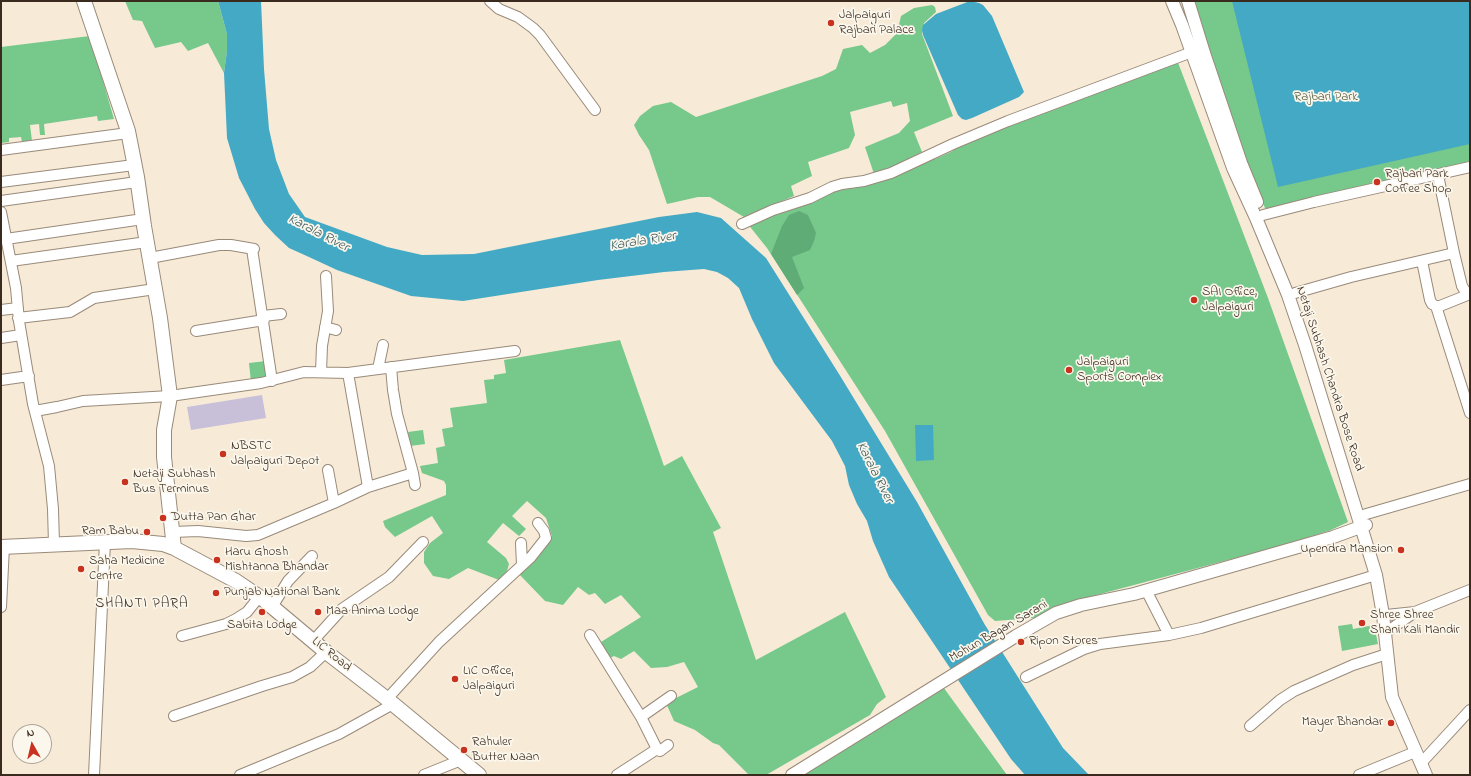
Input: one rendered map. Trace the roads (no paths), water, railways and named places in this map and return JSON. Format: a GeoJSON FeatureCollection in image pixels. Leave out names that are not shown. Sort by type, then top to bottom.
{"type":"FeatureCollection","features":[{"type":"Feature","properties":{"kind":"main road"},"geometry":{"type":"LineString","coordinates":[[84,1],[128,133],[150,258],[163,339],[170,396],[164,430],[164,457],[174,548]]}},
{"type":"Feature","properties":{"kind":"main road","name":"LIC Road"},"geometry":{"type":"LineString","coordinates":[[3,546],[132,541],[150,542],[174,548],[214,568],[259,597],[479,775]]}},
{"type":"Feature","properties":{"kind":"street"},"geometry":{"type":"LineString","coordinates":[[490,1],[499,10],[518,17],[540,35],[595,110]]}},
{"type":"Feature","properties":{"kind":"street","name":"Netaji Subhash Chandra Bose Road"},"geometry":{"type":"LineString","coordinates":[[1172,1],[1192,52],[1233,168],[1259,217],[1295,292],[1311,341],[1377,574],[1388,631],[1395,696],[1424,772]]}},
{"type":"Feature","properties":{"kind":"street","name":"Netaji Subhash Chandra Bose Road"},"geometry":{"type":"LineString","coordinates":[[1190,2],[1204,54],[1259,217],[1288,295],[1364,526]]}},
{"type":"Feature","properties":{"kind":"street"},"geometry":{"type":"LineString","coordinates":[[742,224],[773,210],[810,198],[842,184],[864,181],[892,173],[953,144],[1008,121],[1192,52]]}},
{"type":"Feature","properties":{"kind":"street"},"geometry":{"type":"LineString","coordinates":[[1,150],[128,133]]}},
{"type":"Feature","properties":{"kind":"street"},"geometry":{"type":"LineString","coordinates":[[1,182],[134,165]]}},
{"type":"Feature","properties":{"kind":"street"},"geometry":{"type":"LineString","coordinates":[[1259,217],[1314,202],[1470,167]]}},
{"type":"Feature","properties":{"kind":"street"},"geometry":{"type":"LineString","coordinates":[[1438,175],[1462,286],[1467,294],[1470,294]]}},
{"type":"Feature","properties":{"kind":"street"},"geometry":{"type":"LineString","coordinates":[[1,201],[137,182]]}},
{"type":"Feature","properties":{"kind":"street"},"geometry":{"type":"LineString","coordinates":[[1,212],[16,288],[18,313],[28,376],[50,472],[54,544]]}},
{"type":"Feature","properties":{"kind":"street"},"geometry":{"type":"LineString","coordinates":[[6,239],[143,219]]}},
{"type":"Feature","properties":{"kind":"street"},"geometry":{"type":"LineString","coordinates":[[10,261],[147,242]]}},
{"type":"Feature","properties":{"kind":"street"},"geometry":{"type":"LineString","coordinates":[[150,258],[220,245],[253,249],[272,381]]}},
{"type":"Feature","properties":{"kind":"street"},"geometry":{"type":"LineString","coordinates":[[1295,292],[1351,277],[1454,253]]}},
{"type":"Feature","properties":{"kind":"street"},"geometry":{"type":"LineString","coordinates":[[1422,260],[1430,300],[1432,304],[1436,306],[1470,413]]}},
{"type":"Feature","properties":{"kind":"street"},"geometry":{"type":"LineString","coordinates":[[320,372],[322,346],[328,311],[326,276]]}},
{"type":"Feature","properties":{"kind":"street"},"geometry":{"type":"LineString","coordinates":[[1,310],[18,313],[70,312],[94,298],[155,289]]}},
{"type":"Feature","properties":{"kind":"street"},"geometry":{"type":"LineString","coordinates":[[1436,306],[1440,306],[1470,294]]}},
{"type":"Feature","properties":{"kind":"street"},"geometry":{"type":"LineString","coordinates":[[196,331],[281,314]]}},
{"type":"Feature","properties":{"kind":"street"},"geometry":{"type":"LineString","coordinates":[[325,327],[336,330]]}},
{"type":"Feature","properties":{"kind":"street"},"geometry":{"type":"LineString","coordinates":[[1,338],[21,335]]}},
{"type":"Feature","properties":{"kind":"street"},"geometry":{"type":"LineString","coordinates":[[378,369],[383,345]]}},
{"type":"Feature","properties":{"kind":"street"},"geometry":{"type":"LineString","coordinates":[[35,411],[83,401],[170,396],[272,381],[304,372],[348,373],[515,351]]}},
{"type":"Feature","properties":{"kind":"street"},"geometry":{"type":"LineString","coordinates":[[391,367],[397,414],[415,485]]}},
{"type":"Feature","properties":{"kind":"street"},"geometry":{"type":"LineString","coordinates":[[348,373],[368,487]]}},
{"type":"Feature","properties":{"kind":"street"},"geometry":{"type":"LineString","coordinates":[[1,380],[28,376]]}},
{"type":"Feature","properties":{"kind":"street"},"geometry":{"type":"LineString","coordinates":[[328,470],[334,503]]}},
{"type":"Feature","properties":{"kind":"street"},"geometry":{"type":"LineString","coordinates":[[173,532],[198,531],[252,536],[264,533],[368,487],[412,472]]}},
{"type":"Feature","properties":{"kind":"street"},"geometry":{"type":"LineString","coordinates":[[1364,526],[1470,484]]}},
{"type":"Feature","properties":{"kind":"street"},"geometry":{"type":"LineString","coordinates":[[240,775],[339,734],[390,702],[439,642],[531,557],[546,538],[544,530],[538,523]]}},
{"type":"Feature","properties":{"kind":"street","name":"Mohun Bagan Sarani"},"geometry":{"type":"LineString","coordinates":[[792,775],[1030,627],[1066,610],[1081,605],[1146,590],[1333,537],[1364,526]]}},
{"type":"Feature","properties":{"kind":"street"},"geometry":{"type":"LineString","coordinates":[[94,775],[105,542]]}},
{"type":"Feature","properties":{"kind":"street"},"geometry":{"type":"LineString","coordinates":[[313,641],[342,610],[389,577],[423,542]]}},
{"type":"Feature","properties":{"kind":"street"},"geometry":{"type":"LineString","coordinates":[[521,543],[522,565]]}},
{"type":"Feature","properties":{"kind":"street"},"geometry":{"type":"LineString","coordinates":[[1,607],[3,546]]}},
{"type":"Feature","properties":{"kind":"street"},"geometry":{"type":"LineString","coordinates":[[272,607],[288,581],[312,556]]}},
{"type":"Feature","properties":{"kind":"street"},"geometry":{"type":"LineString","coordinates":[[1026,677],[1084,649],[1100,644],[1169,635],[1201,628],[1377,574]]}},
{"type":"Feature","properties":{"kind":"street"},"geometry":{"type":"LineString","coordinates":[[1146,590],[1169,635]]}},
{"type":"Feature","properties":{"kind":"street"},"geometry":{"type":"LineString","coordinates":[[1388,631],[1415,612],[1470,590]]}},
{"type":"Feature","properties":{"kind":"street"},"geometry":{"type":"LineString","coordinates":[[182,636],[226,624],[236,619],[247,612],[259,597]]}},
{"type":"Feature","properties":{"kind":"street"},"geometry":{"type":"LineString","coordinates":[[1384,615],[1415,612]]}},
{"type":"Feature","properties":{"kind":"street","name":"Netaji Subhash Chandra Bose Road"},"geometry":{"type":"LineString","coordinates":[[1384,615],[1392,697],[1424,772]]}},
{"type":"Feature","properties":{"kind":"street"},"geometry":{"type":"LineString","coordinates":[[590,635],[641,717],[657,749]]}},
{"type":"Feature","properties":{"kind":"street"},"geometry":{"type":"LineString","coordinates":[[174,716],[292,677],[310,667],[326,652]]}},
{"type":"Feature","properties":{"kind":"street"},"geometry":{"type":"LineString","coordinates":[[1250,726],[1280,700],[1294,691],[1353,665],[1387,654]]}},
{"type":"Feature","properties":{"kind":"street"},"geometry":{"type":"LineString","coordinates":[[641,717],[671,696]]}},
{"type":"Feature","properties":{"kind":"street"},"geometry":{"type":"LineString","coordinates":[[1424,772],[1470,710]]}},
{"type":"Feature","properties":{"kind":"street"},"geometry":{"type":"LineString","coordinates":[[617,775],[657,749],[660,751],[668,745]]}},
{"type":"Feature","properties":{"kind":"street"},"geometry":{"type":"LineString","coordinates":[[1359,775],[1415,752]]}},
{"type":"Feature","properties":{"kind":"street"},"geometry":{"type":"LineString","coordinates":[[424,775],[461,760]]}},
{"type":"Feature","properties":{"kind":"water","name":"Karala River"},"geometry":{"type":"Polygon","coordinates":[[[218,1],[261,1],[264,69],[269,129],[276,160],[289,194],[305,217],[387,247],[422,255],[474,254],[659,217],[697,212],[721,218],[766,258],[917,502],[985,625],[1063,748],[1089,775],[1025,775],[1011,759],[889,577],[873,541],[867,521],[857,504],[849,485],[845,466],[832,441],[774,363],[752,319],[739,288],[728,278],[717,272],[704,269],[664,272],[598,280],[463,301],[411,296],[337,270],[289,248],[264,223],[255,209],[239,178],[227,138],[224,73],[227,51],[227,34],[218,1]]]}},
{"type":"Feature","properties":{"kind":"water"},"geometry":{"type":"Polygon","coordinates":[[[970,1],[983,5],[992,16],[1024,92],[1019,97],[966,120],[962,119],[958,115],[922,30],[923,25],[936,14],[970,1]]]}},
{"type":"Feature","properties":{"kind":"water","name":"Rajbari Park"},"geometry":{"type":"Polygon","coordinates":[[[1232,1],[1470,1],[1470,144],[1278,187],[1232,1]]]}},
{"type":"Feature","properties":{"kind":"water"},"geometry":{"type":"Polygon","coordinates":[[[915,425],[933,425],[934,460],[916,461],[915,425]]]}},
{"type":"Feature","properties":{"kind":"place","name":"Jalpaiguri Rajbari Palace"},"geometry":{"type":"Point","coordinates":[831,23]}},
{"type":"Feature","properties":{"kind":"place","name":"Rajbari Park Coffee Shop"},"geometry":{"type":"Point","coordinates":[1377,182]}},
{"type":"Feature","properties":{"kind":"place","name":"SAI Office, Jalpaiguri"},"geometry":{"type":"Point","coordinates":[1194,300]}},
{"type":"Feature","properties":{"kind":"place","name":"Jalpaiguri Sports Complex"},"geometry":{"type":"Point","coordinates":[1069,370]}},
{"type":"Feature","properties":{"kind":"place","name":"NBSTC Jalpaiguri Depot"},"geometry":{"type":"Point","coordinates":[223,454]}},
{"type":"Feature","properties":{"kind":"place","name":"Netaji Subhash Bus Terminus"},"geometry":{"type":"Point","coordinates":[125,482]}},
{"type":"Feature","properties":{"kind":"place","name":"Dutta Pan Ghar"},"geometry":{"type":"Point","coordinates":[163,518]}},
{"type":"Feature","properties":{"kind":"place","name":"Ram Babu"},"geometry":{"type":"Point","coordinates":[147,532]}},
{"type":"Feature","properties":{"kind":"place","name":"Upendra Mansion"},"geometry":{"type":"Point","coordinates":[1401,550]}},
{"type":"Feature","properties":{"kind":"place","name":"Haru Ghosh Mishtanna Bhandar"},"geometry":{"type":"Point","coordinates":[217,560]}},
{"type":"Feature","properties":{"kind":"place","name":"Saha Medicine Centre"},"geometry":{"type":"Point","coordinates":[81,569]}},
{"type":"Feature","properties":{"kind":"place","name":"Punjab National Bank"},"geometry":{"type":"Point","coordinates":[216,593]}},
{"type":"Feature","properties":{"kind":"place","name":"Sabita Lodge"},"geometry":{"type":"Point","coordinates":[262,612]}},
{"type":"Feature","properties":{"kind":"place","name":"Maa Anima Lodge"},"geometry":{"type":"Point","coordinates":[318,612]}},
{"type":"Feature","properties":{"kind":"place","name":"Shree Shree Shani Kali Mandir"},"geometry":{"type":"Point","coordinates":[1362,623]}},
{"type":"Feature","properties":{"kind":"place","name":"Ripon Stores"},"geometry":{"type":"Point","coordinates":[1021,642]}},
{"type":"Feature","properties":{"kind":"place","name":"LIC Office, Jalpaiguri"},"geometry":{"type":"Point","coordinates":[455,679]}},
{"type":"Feature","properties":{"kind":"place","name":"Mayer Bhandar"},"geometry":{"type":"Point","coordinates":[1391,723]}},
{"type":"Feature","properties":{"kind":"place","name":"Rahuler Butter Naan"},"geometry":{"type":"Point","coordinates":[464,750]}},
{"type":"Feature","properties":{"kind":"district","name":"SHANTI PARA"},"geometry":{"type":"Point","coordinates":[142,605]}}]}
